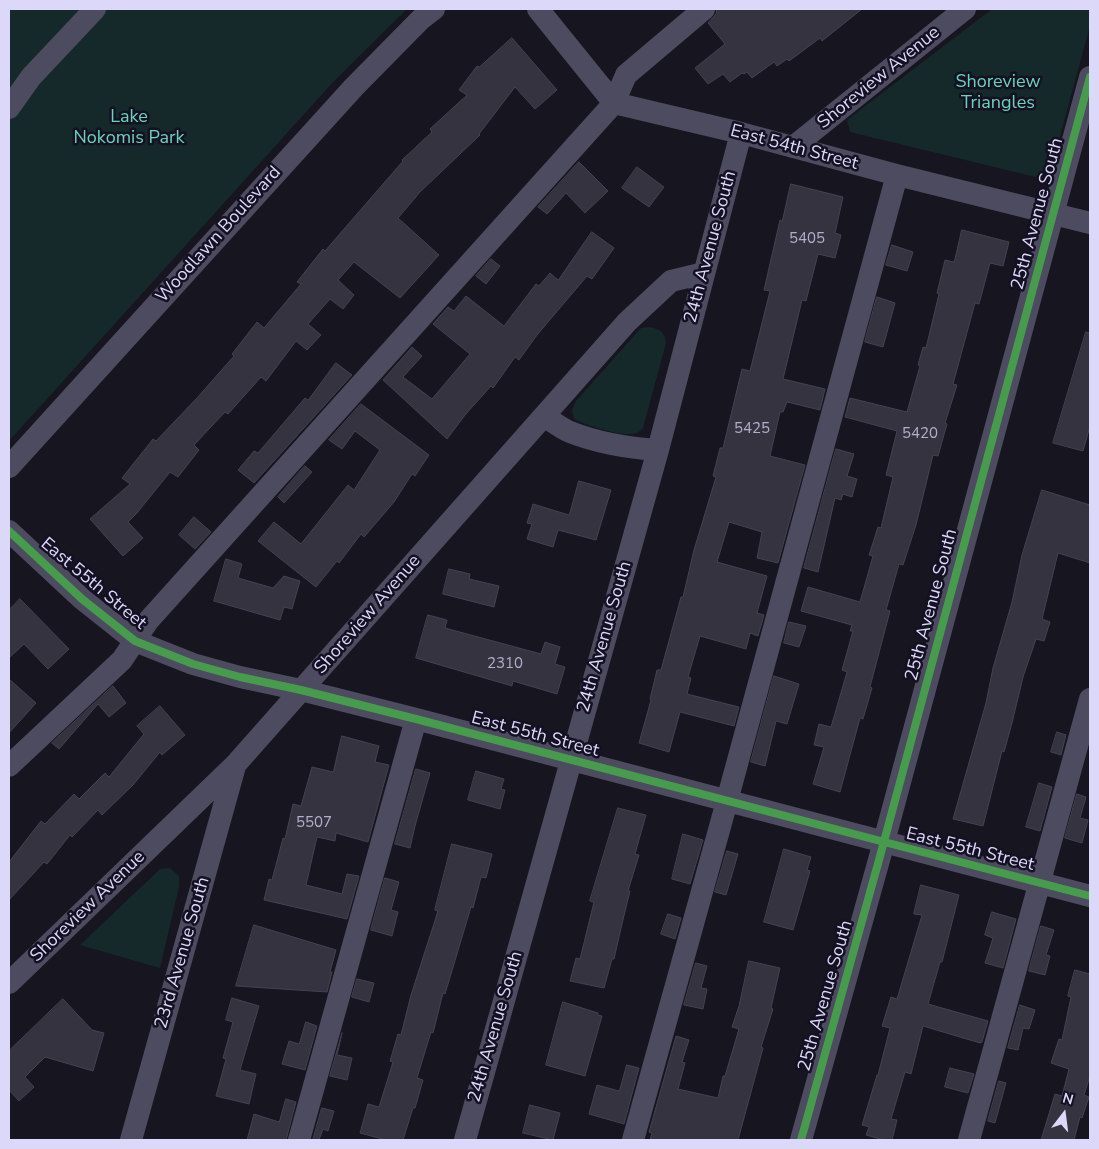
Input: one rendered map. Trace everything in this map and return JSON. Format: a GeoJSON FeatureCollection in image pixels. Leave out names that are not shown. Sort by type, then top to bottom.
{"type":"FeatureCollection","features":[{"type":"Feature","properties":{"kind":"street"},"geometry":{"type":"LineString","coordinates":[[9,108],[31,77],[95,9]]}},
{"type":"Feature","properties":{"kind":"street","name":"Woodlawn Boulevard"},"geometry":{"type":"LineString","coordinates":[[9,467],[354,87],[421,19],[434,9]]}},
{"type":"Feature","properties":{"kind":"street"},"geometry":{"type":"LineString","coordinates":[[538,9],[614,102]]}},
{"type":"Feature","properties":{"kind":"street"},"geometry":{"type":"LineString","coordinates":[[9,766],[122,660],[148,621],[614,102],[626,75],[704,9]]}},
{"type":"Feature","properties":{"kind":"street","name":"Shoreview Avenue"},"geometry":{"type":"LineString","coordinates":[[792,147],[965,9]]}},
{"type":"Feature","properties":{"kind":"street","name":"25th Avenue South"},"geometry":{"type":"LineString","coordinates":[[801,1140],[884,843],[1090,77]]}},
{"type":"Feature","properties":{"kind":"street","name":"East 54th Street"},"geometry":{"type":"LineString","coordinates":[[614,102],[741,133],[897,176],[1090,223]]}},
{"type":"Feature","properties":{"kind":"street","name":"24th Avenue South"},"geometry":{"type":"LineString","coordinates":[[465,1140],[658,450],[741,133]]}},
{"type":"Feature","properties":{"kind":"street"},"geometry":{"type":"LineString","coordinates":[[633,1140],[897,176]]}},
{"type":"Feature","properties":{"kind":"street","name":"Shoreview Avenue"},"geometry":{"type":"LineString","coordinates":[[9,983],[236,765],[627,322],[672,281],[704,274]]}},
{"type":"Feature","properties":{"kind":"street"},"geometry":{"type":"LineString","coordinates":[[544,416],[569,432],[599,441],[633,448],[658,450]]}},
{"type":"Feature","properties":{"kind":"street","name":"East 55th Street"},"geometry":{"type":"LineString","coordinates":[[9,531],[82,599],[135,641],[193,664],[240,677],[302,690],[1090,896]]}},
{"type":"Feature","properties":{"kind":"street"},"geometry":{"type":"LineString","coordinates":[[968,1140],[1090,699]]}},
{"type":"Feature","properties":{"kind":"street"},"geometry":{"type":"LineString","coordinates":[[299,1140],[416,720]]}},
{"type":"Feature","properties":{"kind":"street","name":"23rd Avenue South"},"geometry":{"type":"LineString","coordinates":[[131,1140],[236,765]]}},
{"type":"Feature","properties":{"kind":"green space","name":"Lake Nokomis Park"},"geometry":{"type":"Polygon","coordinates":[[[9,9],[407,9],[334,81],[9,441],[9,9]]]}},
{"type":"Feature","properties":{"kind":"green space","name":"Shoreview Triangles"},"geometry":{"type":"Polygon","coordinates":[[[992,9],[1090,9],[1090,26],[1048,180],[850,132],[847,120],[992,9]]]}},
{"type":"Feature","properties":{"kind":"green space"},"geometry":{"type":"Polygon","coordinates":[[[649,327],[661,332],[666,343],[643,428],[637,433],[624,434],[574,419],[572,410],[576,401],[641,328],[649,327]]]}},
{"type":"Feature","properties":{"kind":"green space"},"geometry":{"type":"Polygon","coordinates":[[[170,868],[179,876],[179,887],[160,968],[80,945],[160,869],[170,868]]]}},
{"type":"Feature","properties":{"kind":"building"},"geometry":{"type":"Polygon","coordinates":[[[717,9],[862,9],[822,41],[820,38],[789,61],[787,59],[777,66],[774,62],[752,78],[747,72],[742,73],[730,82],[723,74],[708,84],[695,68],[725,44],[708,23],[716,14],[717,9]]]}},
{"type":"Feature","properties":{"kind":"building"},"geometry":{"type":"Polygon","coordinates":[[[512,38],[557,90],[535,109],[515,87],[480,135],[420,192],[398,218],[439,255],[400,298],[354,262],[338,280],[354,295],[343,309],[330,299],[308,324],[321,335],[307,350],[296,341],[266,381],[261,377],[228,414],[225,412],[194,445],[199,450],[178,477],[170,472],[128,522],[143,538],[123,556],[90,519],[130,484],[122,478],[153,439],[156,441],[197,398],[234,356],[232,354],[257,322],[264,328],[301,284],[297,282],[323,249],[325,251],[402,160],[432,132],[430,129],[467,95],[459,90],[477,66],[479,67],[512,38]]]}},
{"type":"Feature","properties":{"kind":"building"},"geometry":{"type":"Polygon","coordinates":[[[579,162],[608,191],[585,213],[566,193],[547,214],[538,207],[579,162]]]}},
{"type":"Feature","properties":{"kind":"building"},"geometry":{"type":"Polygon","coordinates":[[[637,167],[664,187],[649,207],[622,188],[637,167]]]}},
{"type":"Feature","properties":{"kind":"building"},"geometry":{"type":"Polygon","coordinates":[[[791,184],[843,197],[835,233],[841,235],[835,258],[818,254],[806,301],[802,300],[783,379],[825,389],[820,410],[787,402],[783,412],[780,412],[770,456],[805,465],[778,563],[757,558],[762,532],[729,522],[717,562],[767,576],[757,613],[764,615],[758,636],[750,633],[746,649],[700,636],[688,677],[691,678],[687,694],[739,707],[734,726],[680,712],[669,752],[639,743],[657,670],[661,670],[681,597],[683,597],[694,550],[716,477],[713,476],[720,448],[723,448],[742,369],[750,371],[770,291],[764,290],[780,220],[782,221],[791,184]]]}},
{"type":"Feature","properties":{"kind":"building"},"geometry":{"type":"Polygon","coordinates":[[[962,230],[1009,242],[1003,266],[990,263],[979,304],[975,303],[953,384],[957,385],[945,423],[947,424],[938,456],[933,455],[916,525],[903,565],[899,564],[886,610],[890,611],[870,687],[872,688],[863,719],[860,718],[840,792],[813,784],[824,747],[814,745],[819,724],[831,727],[847,672],[842,670],[853,631],[850,631],[852,625],[801,611],[808,587],[860,602],[873,556],[869,555],[878,527],[881,528],[893,477],[886,475],[897,431],[845,417],[850,398],[907,412],[920,366],[918,365],[923,347],[926,348],[945,260],[954,262],[962,230]]]}},
{"type":"Feature","properties":{"kind":"building"},"geometry":{"type":"Polygon","coordinates":[[[592,232],[614,248],[592,279],[587,276],[537,335],[519,360],[515,357],[493,388],[491,386],[447,439],[383,380],[412,347],[422,356],[403,377],[432,399],[470,354],[433,324],[448,307],[454,311],[466,296],[504,326],[536,284],[539,286],[550,273],[558,280],[592,232]]]}},
{"type":"Feature","properties":{"kind":"building"},"geometry":{"type":"Polygon","coordinates":[[[892,245],[913,252],[907,271],[886,265],[892,245]]]}},
{"type":"Feature","properties":{"kind":"building"},"geometry":{"type":"Polygon","coordinates":[[[491,259],[500,266],[486,284],[476,276],[491,259]]]}},
{"type":"Feature","properties":{"kind":"building"},"geometry":{"type":"Polygon","coordinates":[[[877,297],[895,303],[883,347],[865,342],[877,297]]]}},
{"type":"Feature","properties":{"kind":"building"},"geometry":{"type":"Polygon","coordinates":[[[1086,332],[1090,333],[1090,426],[1083,451],[1053,443],[1086,332]]]}},
{"type":"Feature","properties":{"kind":"building"},"geometry":{"type":"Polygon","coordinates":[[[336,363],[352,375],[254,483],[238,470],[254,451],[258,453],[305,398],[308,400],[336,363]]]}},
{"type":"Feature","properties":{"kind":"building"},"geometry":{"type":"Polygon","coordinates":[[[361,404],[429,455],[415,476],[412,474],[394,502],[364,537],[361,534],[339,563],[337,561],[316,587],[258,541],[274,522],[301,544],[348,485],[354,490],[380,450],[355,431],[342,449],[329,440],[361,404]]]}},
{"type":"Feature","properties":{"kind":"building"},"geometry":{"type":"Polygon","coordinates":[[[836,449],[854,454],[847,476],[857,479],[852,497],[843,494],[841,500],[835,498],[818,572],[804,568],[836,449]]]}},
{"type":"Feature","properties":{"kind":"building"},"geometry":{"type":"Polygon","coordinates":[[[305,466],[312,472],[284,503],[278,497],[305,466]]]}},
{"type":"Feature","properties":{"kind":"building"},"geometry":{"type":"Polygon","coordinates":[[[579,481],[611,490],[596,540],[558,530],[553,547],[527,539],[532,524],[527,523],[533,504],[569,515],[579,481]]]}},
{"type":"Feature","properties":{"kind":"building"},"geometry":{"type":"Polygon","coordinates":[[[1042,490],[1090,505],[1090,563],[1058,553],[1042,619],[1050,622],[1044,641],[1036,639],[1023,677],[983,826],[953,819],[986,703],[1022,555],[1042,490]]]}},
{"type":"Feature","properties":{"kind":"building"},"geometry":{"type":"Polygon","coordinates":[[[194,517],[211,532],[195,549],[179,535],[194,517]]]}},
{"type":"Feature","properties":{"kind":"building"},"geometry":{"type":"Polygon","coordinates":[[[226,559],[242,564],[238,578],[273,588],[284,576],[300,581],[292,609],[284,607],[280,620],[214,601],[226,559]]]}},
{"type":"Feature","properties":{"kind":"building"},"geometry":{"type":"Polygon","coordinates":[[[449,569],[470,574],[469,579],[499,586],[494,607],[443,594],[449,569]]]}},
{"type":"Feature","properties":{"kind":"building"},"geometry":{"type":"Polygon","coordinates":[[[20,599],[69,649],[48,669],[24,644],[9,658],[9,610],[20,599]]]}},
{"type":"Feature","properties":{"kind":"building"},"geometry":{"type":"Polygon","coordinates":[[[428,615],[447,620],[445,628],[541,654],[545,642],[560,647],[555,664],[565,667],[557,694],[513,681],[512,686],[416,658],[428,615]]]}},
{"type":"Feature","properties":{"kind":"building"},"geometry":{"type":"Polygon","coordinates":[[[789,622],[806,626],[799,647],[784,643],[789,622]]]}},
{"type":"Feature","properties":{"kind":"building"},"geometry":{"type":"Polygon","coordinates":[[[774,676],[799,684],[787,724],[776,721],[765,766],[751,762],[774,676]]]}},
{"type":"Feature","properties":{"kind":"building"},"geometry":{"type":"Polygon","coordinates":[[[9,679],[36,703],[9,733],[9,679]]]}},
{"type":"Feature","properties":{"kind":"building"},"geometry":{"type":"Polygon","coordinates":[[[113,686],[126,703],[109,717],[98,704],[59,749],[52,743],[113,686]]]}},
{"type":"Feature","properties":{"kind":"building"},"geometry":{"type":"Polygon","coordinates":[[[160,706],[185,735],[162,755],[160,752],[133,785],[102,815],[98,810],[72,837],[70,835],[47,864],[44,862],[9,900],[9,862],[41,821],[45,824],[74,794],[79,799],[105,773],[109,777],[144,734],[137,726],[160,706]]]}},
{"type":"Feature","properties":{"kind":"building"},"geometry":{"type":"Polygon","coordinates":[[[1057,732],[1066,735],[1061,755],[1051,752],[1057,732]]]}},
{"type":"Feature","properties":{"kind":"building"},"geometry":{"type":"Polygon","coordinates":[[[342,736],[379,746],[375,762],[389,765],[368,842],[336,833],[335,841],[317,837],[306,885],[342,894],[347,874],[359,876],[347,919],[264,900],[269,879],[272,880],[283,838],[285,839],[293,804],[301,806],[312,767],[333,772],[342,736]]]}},
{"type":"Feature","properties":{"kind":"building"},"geometry":{"type":"Polygon","coordinates":[[[416,769],[430,773],[410,848],[395,844],[416,769]]]}},
{"type":"Feature","properties":{"kind":"building"},"geometry":{"type":"Polygon","coordinates":[[[476,771],[504,779],[501,789],[505,790],[500,809],[468,800],[476,771]]]}},
{"type":"Feature","properties":{"kind":"building"},"geometry":{"type":"Polygon","coordinates":[[[1039,783],[1052,787],[1040,831],[1026,827],[1039,783]]]}},
{"type":"Feature","properties":{"kind":"building"},"geometry":{"type":"Polygon","coordinates":[[[1077,794],[1086,797],[1080,818],[1088,820],[1082,843],[1065,838],[1077,794]]]}},
{"type":"Feature","properties":{"kind":"building"},"geometry":{"type":"Polygon","coordinates":[[[618,808],[646,815],[635,854],[639,855],[628,891],[630,891],[614,959],[612,959],[604,988],[570,981],[576,958],[580,959],[594,902],[590,901],[618,808]]]}},
{"type":"Feature","properties":{"kind":"building"},"geometry":{"type":"Polygon","coordinates":[[[683,834],[703,840],[690,884],[672,879],[683,834]]]}},
{"type":"Feature","properties":{"kind":"building"},"geometry":{"type":"Polygon","coordinates":[[[452,844],[492,854],[486,878],[481,877],[473,908],[471,907],[445,994],[443,993],[433,1033],[431,1032],[417,1078],[423,1080],[415,1108],[413,1108],[403,1140],[386,1140],[360,1133],[368,1104],[379,1107],[393,1062],[390,1061],[398,1034],[401,1035],[411,995],[438,911],[435,910],[452,844]]]}},
{"type":"Feature","properties":{"kind":"building"},"geometry":{"type":"Polygon","coordinates":[[[784,849],[811,857],[807,870],[810,871],[793,930],[764,922],[784,849]]]}},
{"type":"Feature","properties":{"kind":"building"},"geometry":{"type":"Polygon","coordinates":[[[727,851],[738,854],[726,895],[715,892],[727,851]]]}},
{"type":"Feature","properties":{"kind":"building"},"geometry":{"type":"Polygon","coordinates":[[[385,878],[399,882],[391,910],[398,912],[392,936],[371,930],[385,878]]]}},
{"type":"Feature","properties":{"kind":"building"},"geometry":{"type":"Polygon","coordinates":[[[921,885],[959,895],[942,962],[940,962],[928,1004],[988,1021],[982,1042],[980,1043],[923,1026],[911,1074],[905,1072],[891,1119],[897,1120],[892,1140],[884,1140],[866,1135],[869,1127],[862,1125],[878,1075],[890,1028],[882,1026],[891,997],[897,999],[922,915],[914,914],[921,885]]]}},
{"type":"Feature","properties":{"kind":"building"},"geometry":{"type":"Polygon","coordinates":[[[992,912],[1016,919],[1003,968],[985,963],[993,938],[985,935],[992,912]]]}},
{"type":"Feature","properties":{"kind":"building"},"geometry":{"type":"Polygon","coordinates":[[[668,914],[681,918],[675,939],[661,934],[668,914]]]}},
{"type":"Feature","properties":{"kind":"building"},"geometry":{"type":"Polygon","coordinates":[[[254,925],[336,950],[327,992],[236,986],[254,925]]]}},
{"type":"Feature","properties":{"kind":"building"},"geometry":{"type":"Polygon","coordinates":[[[1041,926],[1054,930],[1046,955],[1050,956],[1045,975],[1029,971],[1041,926]]]}},
{"type":"Feature","properties":{"kind":"building"},"geometry":{"type":"Polygon","coordinates":[[[749,961],[780,968],[771,1008],[773,1009],[761,1047],[763,1048],[738,1140],[650,1140],[652,1133],[649,1132],[676,1036],[689,1040],[682,1062],[685,1063],[678,1089],[718,1098],[723,1076],[725,1076],[739,1029],[732,1027],[739,1006],[749,961]]]}},
{"type":"Feature","properties":{"kind":"building"},"geometry":{"type":"Polygon","coordinates":[[[696,963],[707,966],[701,988],[707,989],[703,1009],[684,1005],[696,963]]]}},
{"type":"Feature","properties":{"kind":"building"},"geometry":{"type":"Polygon","coordinates":[[[1075,970],[1090,974],[1090,1076],[1084,1095],[1089,1097],[1082,1118],[1080,1117],[1074,1140],[1041,1140],[1055,1094],[1062,1096],[1069,1069],[1051,1063],[1059,1039],[1062,1040],[1071,997],[1068,996],[1075,970]]]}},
{"type":"Feature","properties":{"kind":"building"},"geometry":{"type":"Polygon","coordinates":[[[357,979],[374,983],[369,1002],[352,997],[357,979]]]}},
{"type":"Feature","properties":{"kind":"building"},"geometry":{"type":"Polygon","coordinates":[[[232,998],[259,1006],[240,1070],[256,1074],[249,1104],[216,1096],[226,1059],[223,1058],[233,1022],[226,1020],[232,998]]]}},
{"type":"Feature","properties":{"kind":"building"},"geometry":{"type":"Polygon","coordinates":[[[63,999],[92,1030],[104,1033],[93,1071],[45,1057],[25,1077],[34,1087],[19,1101],[9,1092],[9,1051],[63,999]]]}},
{"type":"Feature","properties":{"kind":"building"},"geometry":{"type":"Polygon","coordinates":[[[563,1002],[602,1016],[585,1076],[546,1065],[563,1002]]]}},
{"type":"Feature","properties":{"kind":"building"},"geometry":{"type":"Polygon","coordinates":[[[1020,1005],[1035,1010],[1029,1029],[1023,1028],[1018,1050],[1008,1048],[1020,1005]]]}},
{"type":"Feature","properties":{"kind":"building"},"geometry":{"type":"Polygon","coordinates":[[[306,1022],[317,1026],[305,1070],[282,1064],[289,1041],[299,1044],[306,1022]]]}},
{"type":"Feature","properties":{"kind":"building"},"geometry":{"type":"Polygon","coordinates":[[[342,1033],[337,1055],[352,1058],[347,1080],[330,1076],[342,1033]]]}},
{"type":"Feature","properties":{"kind":"building"},"geometry":{"type":"Polygon","coordinates":[[[627,1065],[639,1068],[624,1124],[589,1114],[597,1085],[619,1091],[627,1065]]]}},
{"type":"Feature","properties":{"kind":"building"},"geometry":{"type":"Polygon","coordinates":[[[950,1068],[974,1074],[968,1093],[945,1087],[950,1068]]]}},
{"type":"Feature","properties":{"kind":"building"},"geometry":{"type":"Polygon","coordinates":[[[999,1081],[1006,1083],[995,1123],[988,1121],[999,1081]]]}},
{"type":"Feature","properties":{"kind":"building"},"geometry":{"type":"Polygon","coordinates":[[[286,1099],[296,1102],[286,1140],[247,1140],[254,1114],[279,1122],[286,1099]]]}},
{"type":"Feature","properties":{"kind":"building"},"geometry":{"type":"Polygon","coordinates":[[[530,1105],[560,1113],[553,1140],[523,1133],[530,1105]]]}},
{"type":"Feature","properties":{"kind":"building"},"geometry":{"type":"Polygon","coordinates":[[[322,1108],[334,1111],[328,1131],[323,1129],[319,1140],[313,1140],[322,1108]]]}},
{"type":"Feature","properties":{"kind":"cycle path"},"geometry":{"type":"LineString","coordinates":[[801,1140],[879,860],[1090,77]]}},
{"type":"Feature","properties":{"kind":"cycle path"},"geometry":{"type":"LineString","coordinates":[[9,531],[82,599],[135,641],[193,664],[416,719],[1090,896]]}}]}
